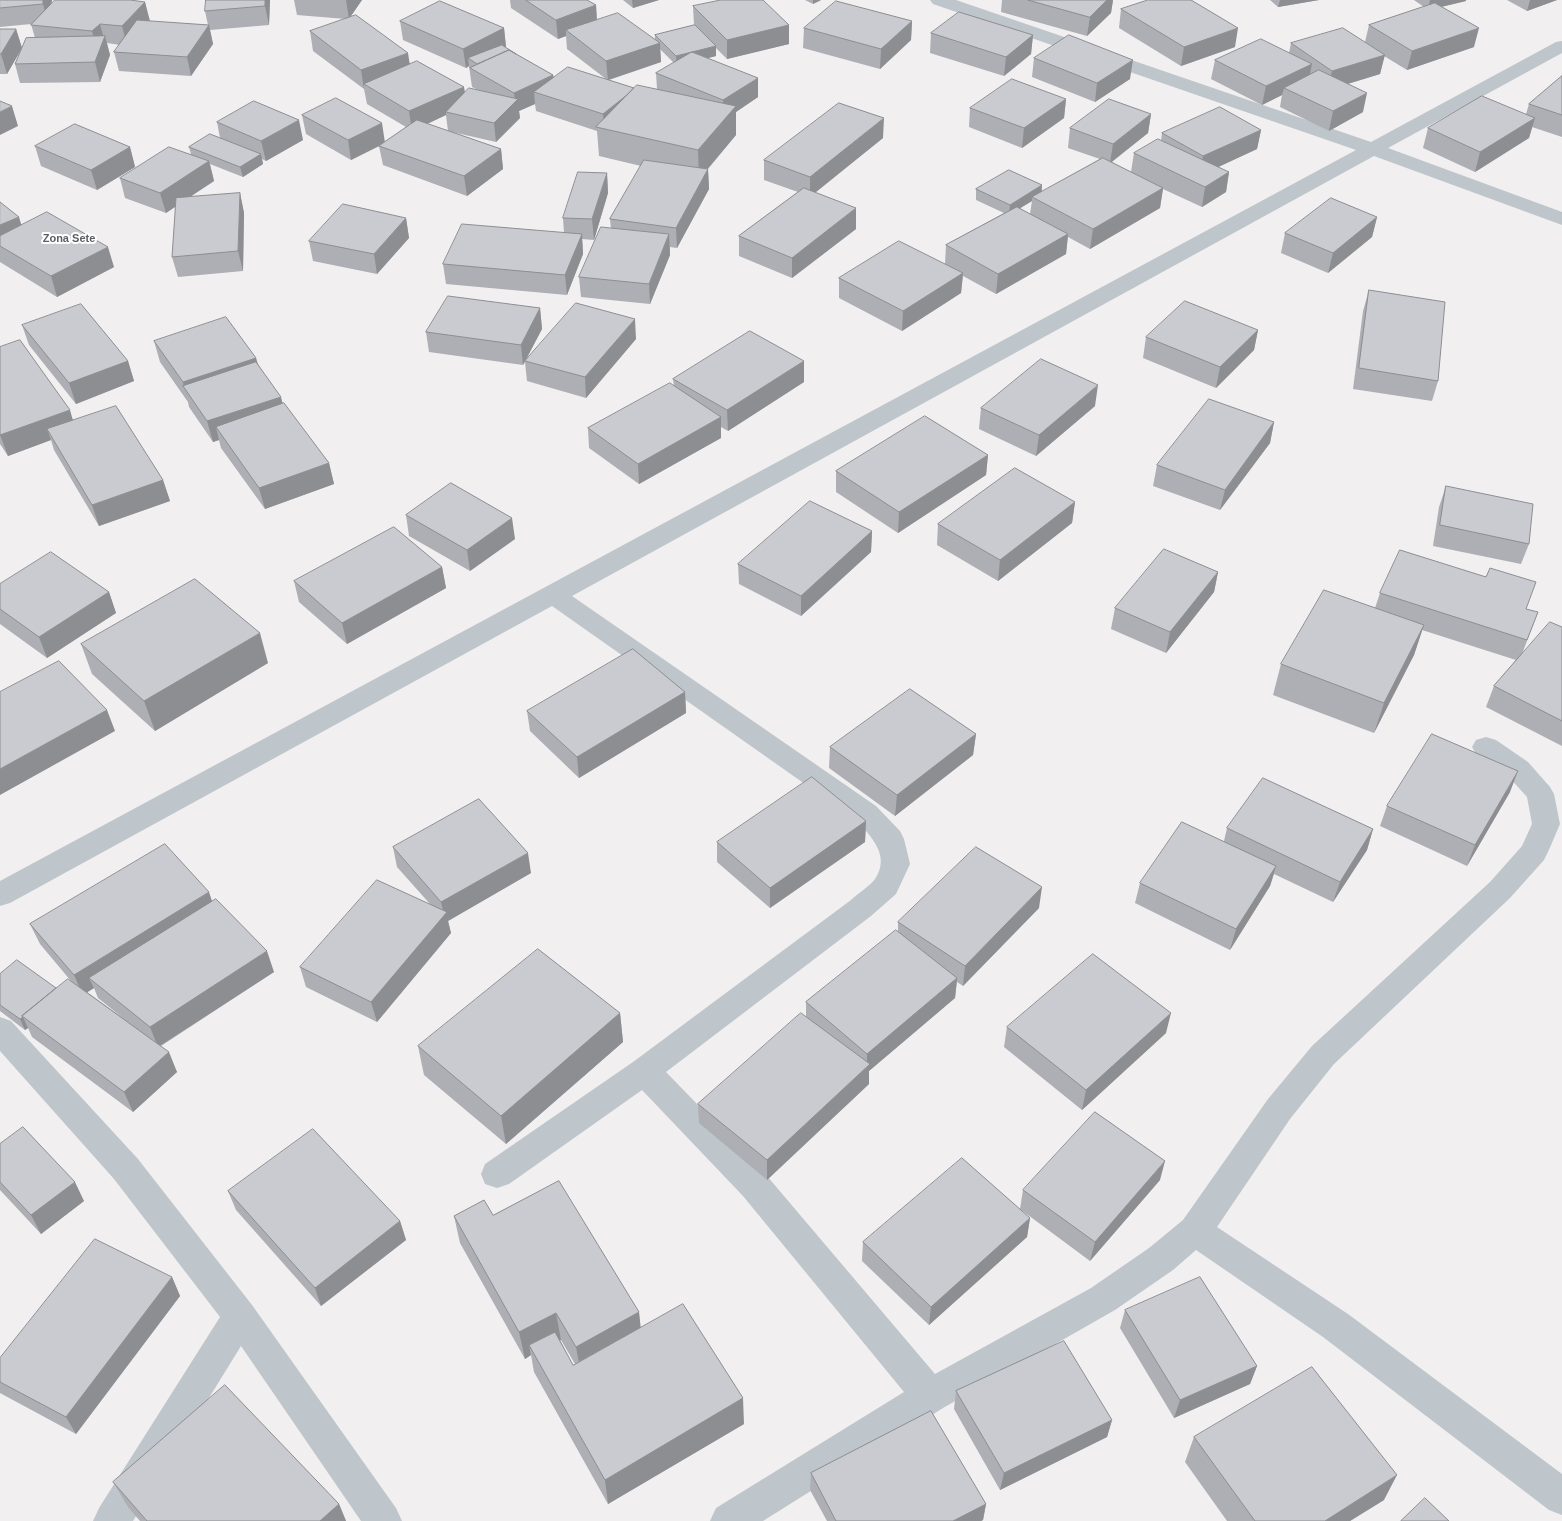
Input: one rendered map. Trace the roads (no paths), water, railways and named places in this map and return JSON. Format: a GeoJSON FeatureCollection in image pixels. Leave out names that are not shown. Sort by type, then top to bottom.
{"type":"FeatureCollection","features":[{"type":"Feature","properties":{"kind":"street"},"geometry":{"type":"LineString","coordinates":[[939,0],[1372,150],[1562,219]]}},
{"type":"Feature","properties":{"kind":"street"},"geometry":{"type":"LineString","coordinates":[[0,895],[1562,46]]}},
{"type":"Feature","properties":{"kind":"street"},"geometry":{"type":"LineString","coordinates":[[496,1174],[644,1071],[861,908],[886,886],[896,864],[890,839],[866,813],[552,594]]}},
{"type":"Feature","properties":{"kind":"street"},"geometry":{"type":"LineString","coordinates":[[729,1521],[930,1396],[1102,1299],[1161,1259],[1195,1231],[1278,1109],[1323,1055],[1500,890],[1534,852],[1546,824],[1540,794],[1518,769],[1486,747]]}},
{"type":"Feature","properties":{"kind":"street"},"geometry":{"type":"LineString","coordinates":[[0,1030],[126,1169],[240,1316],[384,1521]]}},
{"type":"Feature","properties":{"kind":"street"},"geometry":{"type":"LineString","coordinates":[[644,1071],[755,1186],[930,1396]]}},
{"type":"Feature","properties":{"kind":"street"},"geometry":{"type":"LineString","coordinates":[[1195,1231],[1258,1271],[1316,1312],[1562,1496]]}},
{"type":"Feature","properties":{"kind":"street"},"geometry":{"type":"LineString","coordinates":[[112,1521],[240,1316]]}},
{"type":"Feature","properties":{"kind":"district","name":"Zona Sete"},"geometry":{"type":"Point","coordinates":[69,239]}}]}
